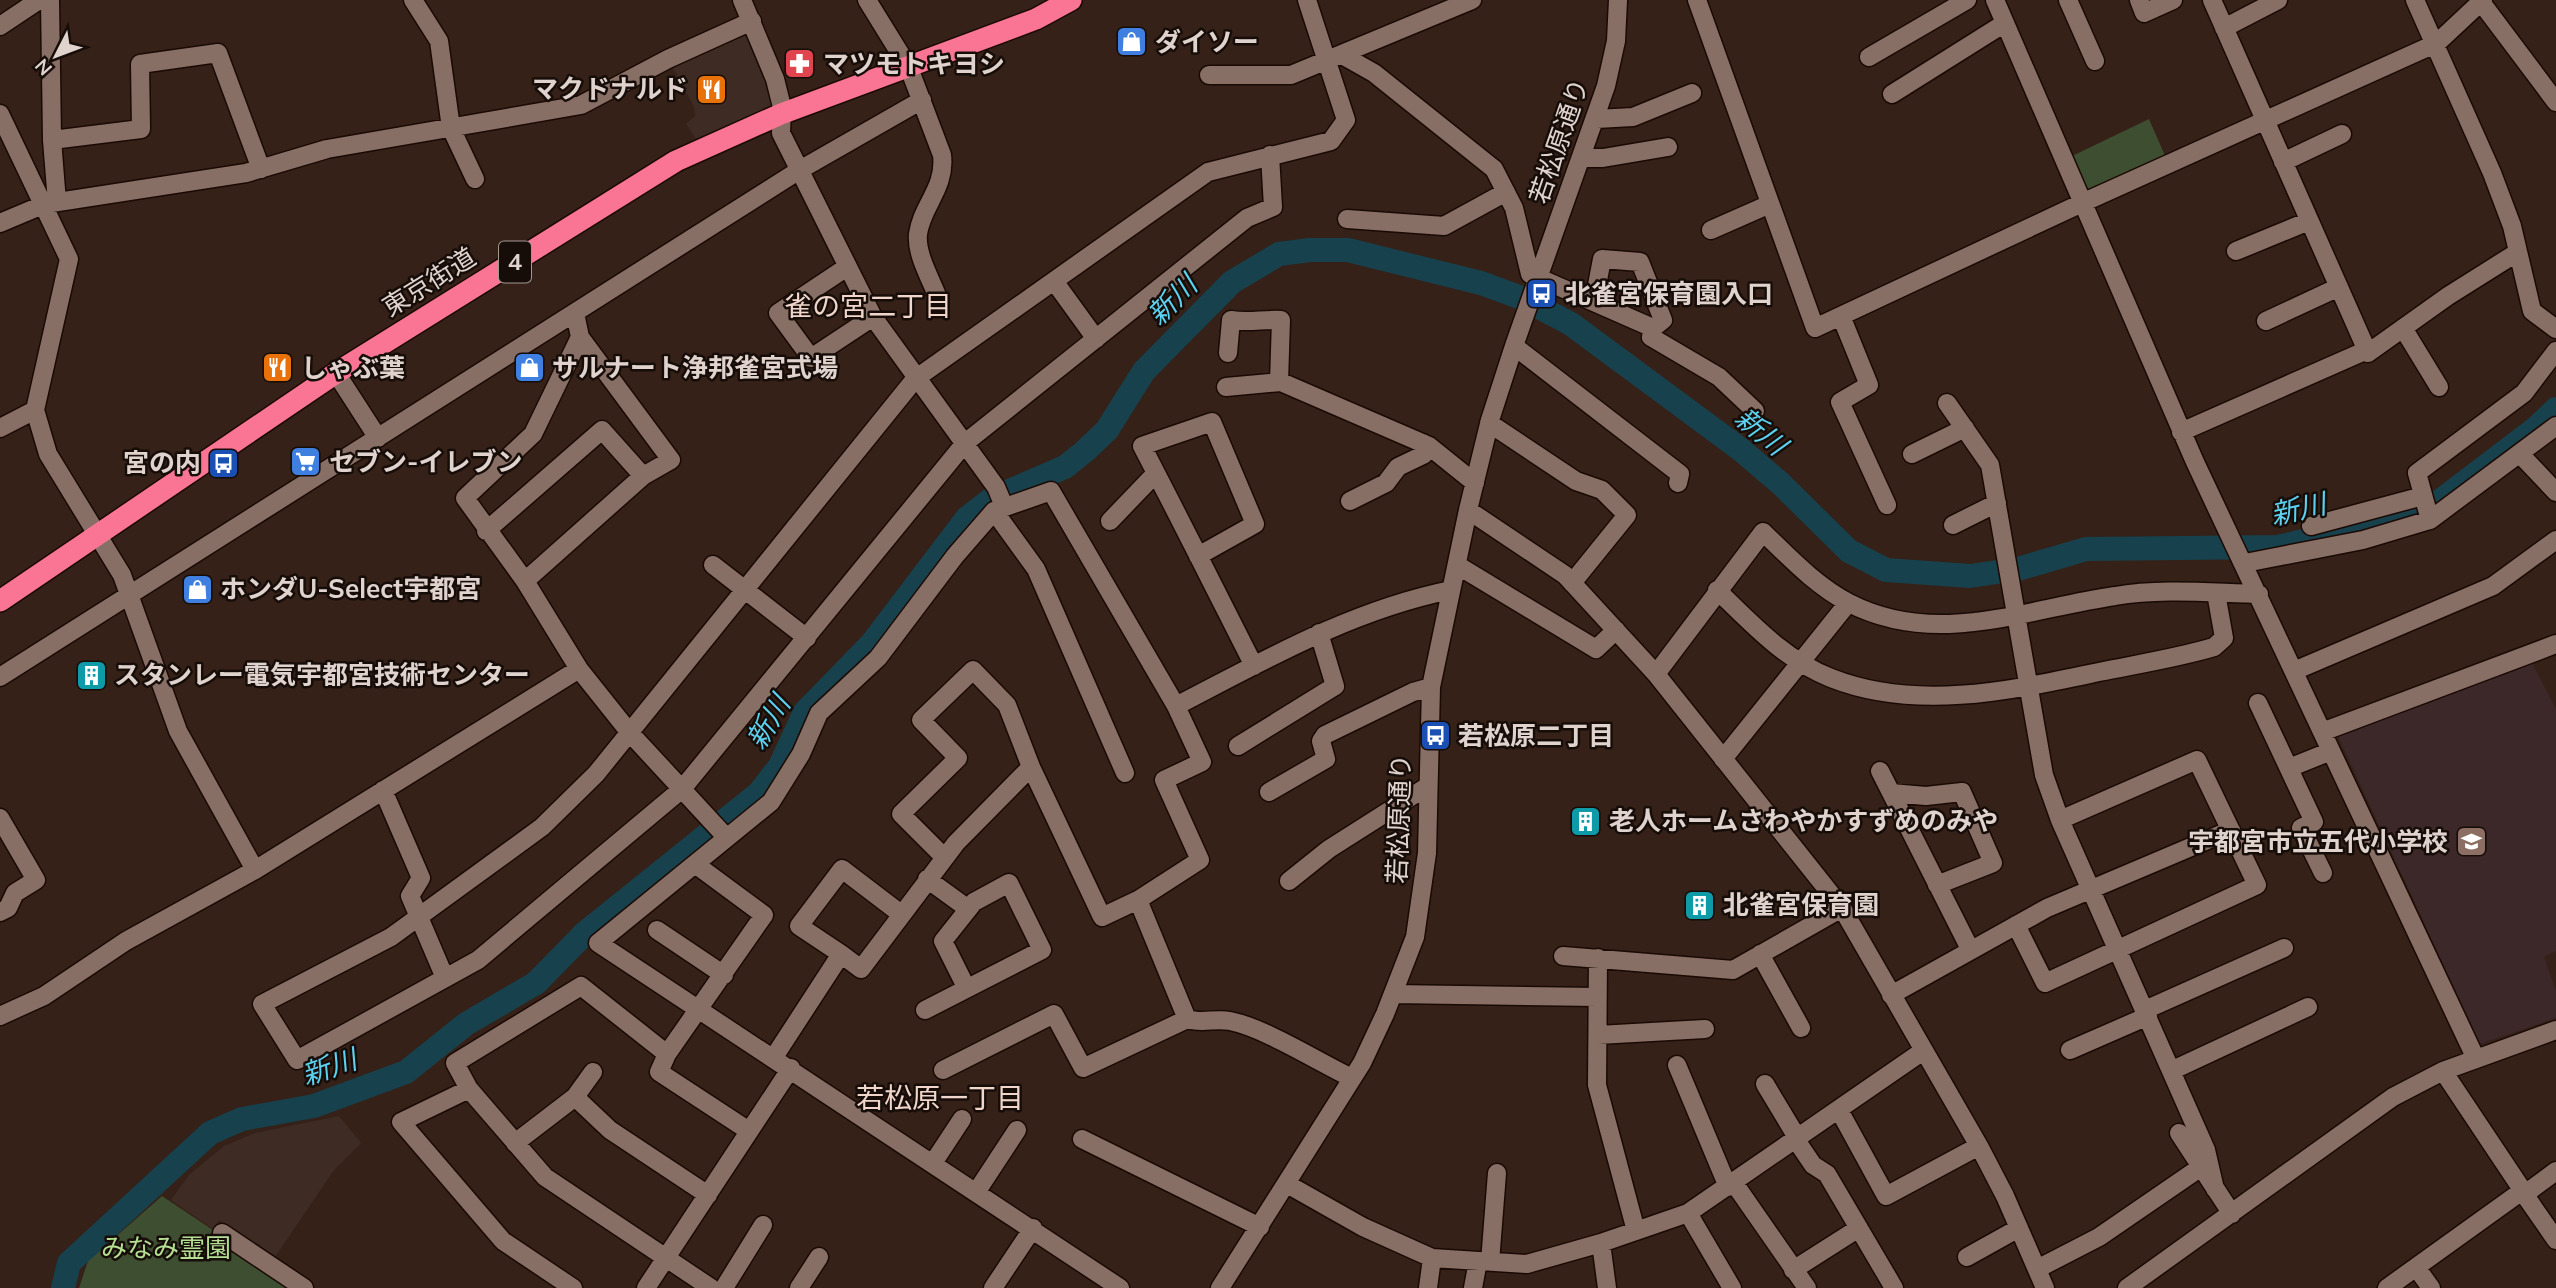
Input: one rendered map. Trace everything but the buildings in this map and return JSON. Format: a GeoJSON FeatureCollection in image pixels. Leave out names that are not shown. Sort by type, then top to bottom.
{"type":"FeatureCollection","features":[{"type":"Feature","properties":{"kind":"highway","name":"東京街道"},"geometry":{"type":"LineString","coordinates":[[0,601],[336,373],[676,161],[781,114],[1036,19],[1071,0]]}},
{"type":"Feature","properties":{"kind":"street"},"geometry":{"type":"LineString","coordinates":[[0,26],[39,0]]}},
{"type":"Feature","properties":{"kind":"street"},"geometry":{"type":"LineString","coordinates":[[50,0],[51,203]]}},
{"type":"Feature","properties":{"kind":"street"},"geometry":{"type":"LineString","coordinates":[[413,0],[439,41],[451,128],[475,179]]}},
{"type":"Feature","properties":{"kind":"street"},"geometry":{"type":"LineString","coordinates":[[742,0],[775,79],[781,133],[798,171],[873,317],[915,379],[965,443],[1037,569],[1125,773]]}},
{"type":"Feature","properties":{"kind":"street"},"geometry":{"type":"LineString","coordinates":[[867,0],[909,68],[944,168],[939,188],[918,233],[919,248],[936,293]]}},
{"type":"Feature","properties":{"kind":"street"},"geometry":{"type":"LineString","coordinates":[[1270,155],[1273,206],[1247,218],[965,443],[682,789],[478,960],[297,1060],[262,1004],[391,937],[542,827],[596,774],[915,379],[1208,172],[1270,155],[1331,141],[1346,120],[1334,58],[1307,0]]}},
{"type":"Feature","properties":{"kind":"street"},"geometry":{"type":"LineString","coordinates":[[1209,75],[1291,75],[1472,0]]}},
{"type":"Feature","properties":{"kind":"street","name":"若松原通り"},"geometry":{"type":"LineString","coordinates":[[1220,1288],[1352,1078],[1393,994],[1421,912],[1427,853],[1431,687],[1468,510],[1489,423],[1514,346],[1596,119],[1613,64],[1618,0]]}},
{"type":"Feature","properties":{"kind":"street"},"geometry":{"type":"LineString","coordinates":[[1697,0],[1815,328],[2082,203],[2437,43],[2482,1],[2556,102]]}},
{"type":"Feature","properties":{"kind":"street"},"geometry":{"type":"LineString","coordinates":[[1869,57],[1967,0]]}},
{"type":"Feature","properties":{"kind":"street"},"geometry":{"type":"LineString","coordinates":[[1995,0],[2182,432],[2476,1059]]}},
{"type":"Feature","properties":{"kind":"street"},"geometry":{"type":"LineString","coordinates":[[2068,0],[2095,61]]}},
{"type":"Feature","properties":{"kind":"street"},"geometry":{"type":"LineString","coordinates":[[2138,0],[2144,13],[2173,0]]}},
{"type":"Feature","properties":{"kind":"street"},"geometry":{"type":"LineString","coordinates":[[2212,0],[2368,353],[2518,252]]}},
{"type":"Feature","properties":{"kind":"street"},"geometry":{"type":"LineString","coordinates":[[2224,28],[2278,0]]}},
{"type":"Feature","properties":{"kind":"street"},"geometry":{"type":"LineString","coordinates":[[2415,0],[2437,43],[2492,173],[2518,252],[2532,311],[2556,329]]}},
{"type":"Feature","properties":{"kind":"street"},"geometry":{"type":"LineString","coordinates":[[0,223],[51,203],[261,169],[327,149],[581,105],[668,59],[752,21]]}},
{"type":"Feature","properties":{"kind":"street"},"geometry":{"type":"LineString","coordinates":[[1892,94],[2004,23]]}},
{"type":"Feature","properties":{"kind":"street"},"geometry":{"type":"LineString","coordinates":[[52,141],[141,129],[140,64],[218,54],[261,169]]}},
{"type":"Feature","properties":{"kind":"street"},"geometry":{"type":"LineString","coordinates":[[1334,58],[1374,73],[1494,169],[1514,208],[1530,274],[1536,287],[1594,301],[1653,328]]}},
{"type":"Feature","properties":{"kind":"street"},"geometry":{"type":"LineString","coordinates":[[1596,119],[1633,117],[1692,93]]}},
{"type":"Feature","properties":{"kind":"street"},"geometry":{"type":"LineString","coordinates":[[0,677],[798,171],[922,100]]}},
{"type":"Feature","properties":{"kind":"street"},"geometry":{"type":"LineString","coordinates":[[2,122],[51,203],[69,259],[35,410],[48,454],[122,575],[178,731],[255,870]]}},
{"type":"Feature","properties":{"kind":"street"},"geometry":{"type":"LineString","coordinates":[[2283,162],[2342,134]]}},
{"type":"Feature","properties":{"kind":"street"},"geometry":{"type":"LineString","coordinates":[[1582,158],[1603,158],[1668,147]]}},
{"type":"Feature","properties":{"kind":"street"},"geometry":{"type":"LineString","coordinates":[[1347,219],[1444,226],[1506,192]]}},
{"type":"Feature","properties":{"kind":"street"},"geometry":{"type":"LineString","coordinates":[[1711,230],[1770,204]]}},
{"type":"Feature","properties":{"kind":"street"},"geometry":{"type":"LineString","coordinates":[[2236,251],[2309,221]]}},
{"type":"Feature","properties":{"kind":"street"},"geometry":{"type":"LineString","coordinates":[[1594,301],[1602,260],[1640,262],[1663,320],[1653,328],[1651,337],[1719,377],[1755,411]]}},
{"type":"Feature","properties":{"kind":"street"},"geometry":{"type":"LineString","coordinates":[[847,267],[778,313],[811,358],[873,317]]}},
{"type":"Feature","properties":{"kind":"street"},"geometry":{"type":"LineString","coordinates":[[1054,281],[1096,339]]}},
{"type":"Feature","properties":{"kind":"street"},"geometry":{"type":"LineString","coordinates":[[2266,321],[2339,287]]}},
{"type":"Feature","properties":{"kind":"street"},"geometry":{"type":"LineString","coordinates":[[525,581],[643,476],[671,460],[580,337],[575,313]]}},
{"type":"Feature","properties":{"kind":"street"},"geometry":{"type":"LineString","coordinates":[[1841,316],[1869,385],[1840,402],[1887,505]]}},
{"type":"Feature","properties":{"kind":"street"},"geometry":{"type":"LineString","coordinates":[[1228,353],[1231,320],[1251,324],[1263,319],[1281,320],[1279,382]]}},
{"type":"Feature","properties":{"kind":"street"},"geometry":{"type":"LineString","coordinates":[[2403,328],[2440,387]]}},
{"type":"Feature","properties":{"kind":"street"},"geometry":{"type":"LineString","coordinates":[[580,337],[533,434],[465,498],[486,531],[525,581],[579,669],[630,733],[721,831]]}},
{"type":"Feature","properties":{"kind":"street"},"geometry":{"type":"LineString","coordinates":[[1514,346],[1680,474],[1678,483]]}},
{"type":"Feature","properties":{"kind":"street"},"geometry":{"type":"LineString","coordinates":[[2182,432],[2367,350]]}},
{"type":"Feature","properties":{"kind":"street"},"geometry":{"type":"LineString","coordinates":[[2427,508],[2417,473],[2524,393],[2556,351]]}},
{"type":"Feature","properties":{"kind":"street"},"geometry":{"type":"LineString","coordinates":[[336,373],[378,438]]}},
{"type":"Feature","properties":{"kind":"street"},"geometry":{"type":"LineString","coordinates":[[1226,387],[1279,382],[1423,443],[1475,482]]}},
{"type":"Feature","properties":{"kind":"street"},"geometry":{"type":"LineString","coordinates":[[1947,403],[1990,465],[2044,775],[2060,820],[2173,1070],[2206,1150],[2215,1189]]}},
{"type":"Feature","properties":{"kind":"street"},"geometry":{"type":"LineString","coordinates":[[0,428],[35,410]]}},
{"type":"Feature","properties":{"kind":"street"},"geometry":{"type":"LineString","coordinates":[[1198,555],[1255,524],[1212,422],[1142,446],[1254,666]]}},
{"type":"Feature","properties":{"kind":"street"},"geometry":{"type":"LineString","coordinates":[[1489,423],[1576,481],[1602,490],[1628,515],[1572,583]]}},
{"type":"Feature","properties":{"kind":"street"},"geometry":{"type":"LineString","coordinates":[[2242,558],[2363,540],[2427,508],[2519,454],[2556,426]]}},
{"type":"Feature","properties":{"kind":"street"},"geometry":{"type":"LineString","coordinates":[[1912,454],[1965,428]]}},
{"type":"Feature","properties":{"kind":"street"},"geometry":{"type":"LineString","coordinates":[[486,531],[601,430],[643,476]]}},
{"type":"Feature","properties":{"kind":"street"},"geometry":{"type":"LineString","coordinates":[[1350,501],[1386,483],[1398,467],[1423,455],[1423,443]]}},
{"type":"Feature","properties":{"kind":"street"},"geometry":{"type":"LineString","coordinates":[[2519,454],[2556,492]]}},
{"type":"Feature","properties":{"kind":"street"},"geometry":{"type":"LineString","coordinates":[[1110,521],[1156,473]]}},
{"type":"Feature","properties":{"kind":"street"},"geometry":{"type":"LineString","coordinates":[[944,857],[901,814],[958,758],[921,720],[973,670],[1007,705],[1031,767],[1102,917],[1138,900],[1200,860],[1164,780],[1202,761],[1176,706],[1051,491],[999,501],[878,658],[819,713],[801,754],[771,802],[721,831],[695,864],[597,943],[791,1068],[1120,1288]]}},
{"type":"Feature","properties":{"kind":"street"},"geometry":{"type":"LineString","coordinates":[[1953,525],[1997,503]]}},
{"type":"Feature","properties":{"kind":"street"},"geometry":{"type":"LineString","coordinates":[[2311,526],[2427,508]]}},
{"type":"Feature","properties":{"kind":"street"},"geometry":{"type":"LineString","coordinates":[[1468,510],[1572,583],[1656,674],[1842,908],[1979,1146],[2045,1288]]}},
{"type":"Feature","properties":{"kind":"street"},"geometry":{"type":"LineString","coordinates":[[1656,674],[1763,532],[1811,577],[1848,603],[1897,621],[1941,626],[1975,624],[2141,593],[2259,594]]}},
{"type":"Feature","properties":{"kind":"street"},"geometry":{"type":"LineString","coordinates":[[2294,671],[2493,586],[2556,540]]}},
{"type":"Feature","properties":{"kind":"street"},"geometry":{"type":"LineString","coordinates":[[713,565],[807,638]]}},
{"type":"Feature","properties":{"kind":"street"},"geometry":{"type":"LineString","coordinates":[[1457,565],[1596,649],[1616,630]]}},
{"type":"Feature","properties":{"kind":"street"},"geometry":{"type":"LineString","coordinates":[[1176,706],[1319,633],[1415,597],[1451,590]]}},
{"type":"Feature","properties":{"kind":"street"},"geometry":{"type":"LineString","coordinates":[[1717,590],[1774,645],[1829,677],[1886,692],[1984,694],[2214,647],[2224,638],[2216,593]]}},
{"type":"Feature","properties":{"kind":"street"},"geometry":{"type":"LineString","coordinates":[[1723,759],[1848,603]]}},
{"type":"Feature","properties":{"kind":"street"},"geometry":{"type":"LineString","coordinates":[[1238,746],[1335,686],[1319,633]]}},
{"type":"Feature","properties":{"kind":"street"},"geometry":{"type":"LineString","coordinates":[[2322,732],[2556,644]]}},
{"type":"Feature","properties":{"kind":"street"},"geometry":{"type":"LineString","coordinates":[[0,1016],[44,996],[126,942],[255,870],[579,669]]}},
{"type":"Feature","properties":{"kind":"street"},"geometry":{"type":"LineString","coordinates":[[1269,792],[1326,759],[1321,741],[1325,735],[1413,692],[1431,687]]}},
{"type":"Feature","properties":{"kind":"street"},"geometry":{"type":"LineString","coordinates":[[2258,703],[2314,822],[2301,828],[2323,873]]}},
{"type":"Feature","properties":{"kind":"street"},"geometry":{"type":"LineString","coordinates":[[2289,768],[2331,751]]}},
{"type":"Feature","properties":{"kind":"street"},"geometry":{"type":"LineString","coordinates":[[2016,925],[2045,983],[2257,885],[2197,760],[2060,820]]}},
{"type":"Feature","properties":{"kind":"street"},"geometry":{"type":"LineString","coordinates":[[901,914],[842,869],[799,926],[861,968],[944,857],[1031,767]]}},
{"type":"Feature","properties":{"kind":"street"},"geometry":{"type":"LineString","coordinates":[[1880,771],[1970,949]]}},
{"type":"Feature","properties":{"kind":"street"},"geometry":{"type":"LineString","coordinates":[[1289,881],[1329,849],[1428,786]]}},
{"type":"Feature","properties":{"kind":"street"},"geometry":{"type":"LineString","coordinates":[[383,790],[421,878],[410,896],[445,978]]}},
{"type":"Feature","properties":{"kind":"street"},"geometry":{"type":"LineString","coordinates":[[1891,793],[1926,796],[1962,792],[1993,863],[1937,885]]}},
{"type":"Feature","properties":{"kind":"street"},"geometry":{"type":"LineString","coordinates":[[0,818],[36,880],[15,893],[8,908],[0,912]]}},
{"type":"Feature","properties":{"kind":"street"},"geometry":{"type":"LineString","coordinates":[[1891,995],[2047,908],[2231,830]]}},
{"type":"Feature","properties":{"kind":"street"},"geometry":{"type":"LineString","coordinates":[[695,864],[764,915],[667,1054],[659,1072],[750,1131]]}},
{"type":"Feature","properties":{"kind":"street"},"geometry":{"type":"LineString","coordinates":[[926,879],[967,908]]}},
{"type":"Feature","properties":{"kind":"street"},"geometry":{"type":"LineString","coordinates":[[925,1010],[1042,950],[1009,883],[967,908],[943,941],[966,987]]}},
{"type":"Feature","properties":{"kind":"street"},"geometry":{"type":"LineString","coordinates":[[1138,900],[1187,1018],[1199,1023],[1228,1021],[1252,1029],[1352,1078]]}},
{"type":"Feature","properties":{"kind":"street"},"geometry":{"type":"LineString","coordinates":[[1563,957],[1732,970],[1842,908]]}},
{"type":"Feature","properties":{"kind":"street"},"geometry":{"type":"LineString","coordinates":[[657,930],[724,975]]}},
{"type":"Feature","properties":{"kind":"street"},"geometry":{"type":"LineString","coordinates":[[2070,1050],[2284,948]]}},
{"type":"Feature","properties":{"kind":"street"},"geometry":{"type":"LineString","coordinates":[[774,1057],[841,954]]}},
{"type":"Feature","properties":{"kind":"street"},"geometry":{"type":"LineString","coordinates":[[1760,954],[1801,1028]]}},
{"type":"Feature","properties":{"kind":"street"},"geometry":{"type":"LineString","coordinates":[[1598,958],[1597,1085],[1636,1231]]}},
{"type":"Feature","properties":{"kind":"street"},"geometry":{"type":"LineString","coordinates":[[667,1054],[581,986],[455,1063],[469,1089],[545,1177],[711,1288]]}},
{"type":"Feature","properties":{"kind":"street"},"geometry":{"type":"LineString","coordinates":[[1393,994],[1597,997]]}},
{"type":"Feature","properties":{"kind":"street"},"geometry":{"type":"LineString","coordinates":[[2173,1070],[2308,1007]]}},
{"type":"Feature","properties":{"kind":"street"},"geometry":{"type":"LineString","coordinates":[[943,1070],[1054,1014],[1083,1068],[1187,1018]]}},
{"type":"Feature","properties":{"kind":"street"},"geometry":{"type":"LineString","coordinates":[[1598,1035],[1705,1029]]}},
{"type":"Feature","properties":{"kind":"street"},"geometry":{"type":"LineString","coordinates":[[2127,1288],[2393,1097],[2443,1071],[2555,1033]]}},
{"type":"Feature","properties":{"kind":"street"},"geometry":{"type":"LineString","coordinates":[[1287,1184],[1363,1227],[1432,1258],[1527,1264],[1601,1243],[1688,1213],[1923,1051]]}},
{"type":"Feature","properties":{"kind":"street"},"geometry":{"type":"LineString","coordinates":[[1677,1065],[1731,1185],[1807,1288]]}},
{"type":"Feature","properties":{"kind":"street"},"geometry":{"type":"LineString","coordinates":[[646,1288],[791,1068]]}},
{"type":"Feature","properties":{"kind":"street"},"geometry":{"type":"LineString","coordinates":[[2443,1071],[2556,1240]]}},
{"type":"Feature","properties":{"kind":"street"},"geometry":{"type":"LineString","coordinates":[[515,1143],[575,1097],[593,1072]]}},
{"type":"Feature","properties":{"kind":"street"},"geometry":{"type":"LineString","coordinates":[[1765,1084],[1813,1166],[1827,1174],[1894,1288]]}},
{"type":"Feature","properties":{"kind":"street"},"geometry":{"type":"LineString","coordinates":[[469,1089],[401,1122],[503,1241],[573,1288]]}},
{"type":"Feature","properties":{"kind":"street"},"geometry":{"type":"LineString","coordinates":[[575,1097],[610,1130],[708,1195]]}},
{"type":"Feature","properties":{"kind":"street"},"geometry":{"type":"LineString","coordinates":[[1839,1110],[1886,1196],[1979,1146]]}},
{"type":"Feature","properties":{"kind":"street"},"geometry":{"type":"LineString","coordinates":[[933,1163],[962,1119]]}},
{"type":"Feature","properties":{"kind":"street"},"geometry":{"type":"LineString","coordinates":[[977,1191],[1017,1130]]}},
{"type":"Feature","properties":{"kind":"street"},"geometry":{"type":"LineString","coordinates":[[2179,1133],[2232,1214]]}},
{"type":"Feature","properties":{"kind":"street"},"geometry":{"type":"LineString","coordinates":[[1082,1139],[1260,1227]]}},
{"type":"Feature","properties":{"kind":"street"},"geometry":{"type":"LineString","coordinates":[[2037,1269],[2099,1237],[2201,1167]]}},
{"type":"Feature","properties":{"kind":"street"},"geometry":{"type":"LineString","coordinates":[[2525,1194],[2556,1171]]}},
{"type":"Feature","properties":{"kind":"street"},"geometry":{"type":"LineString","coordinates":[[1473,1288],[1484,1261],[1497,1173]]}},
{"type":"Feature","properties":{"kind":"street"},"geometry":{"type":"LineString","coordinates":[[2387,1288],[2522,1191],[2525,1194]]}},
{"type":"Feature","properties":{"kind":"street"},"geometry":{"type":"LineString","coordinates":[[1688,1213],[1732,1288]]}},
{"type":"Feature","properties":{"kind":"street"},"geometry":{"type":"LineString","coordinates":[[724,1288],[764,1226]]}},
{"type":"Feature","properties":{"kind":"street"},"geometry":{"type":"LineString","coordinates":[[993,1288],[1033,1228]]}},
{"type":"Feature","properties":{"kind":"street"},"geometry":{"type":"LineString","coordinates":[[1793,1270],[1859,1228]]}},
{"type":"Feature","properties":{"kind":"street"},"geometry":{"type":"LineString","coordinates":[[1968,1257],[2019,1228]]}},
{"type":"Feature","properties":{"kind":"street"},"geometry":{"type":"LineString","coordinates":[[222,1233],[304,1288]]}},
{"type":"Feature","properties":{"kind":"street"},"geometry":{"type":"LineString","coordinates":[[1601,1243],[1606,1288]]}},
{"type":"Feature","properties":{"kind":"street"},"geometry":{"type":"LineString","coordinates":[[799,1288],[819,1257]]}},
{"type":"Feature","properties":{"kind":"street"},"geometry":{"type":"LineString","coordinates":[[1428,1288],[1432,1258]]}},
{"type":"Feature","properties":{"kind":"street"},"geometry":{"type":"LineString","coordinates":[[2416,1267],[2431,1288]]}},
{"type":"Feature","properties":{"kind":"shaded area"},"geometry":{"type":"Polygon","coordinates":[[[749,28],[774,111],[696,139],[686,124],[695,116],[694,107],[671,64],[749,28]]]}},
{"type":"Feature","properties":{"kind":"shaded area","name":"宇都宮市立五代小学校"},"geometry":{"type":"Polygon","coordinates":[[[2530,659],[2556,709],[2556,951],[2544,957],[2556,991],[2556,1018],[2480,1044],[2337,734],[2530,659]]]}},
{"type":"Feature","properties":{"kind":"shaded area"},"geometry":{"type":"Polygon","coordinates":[[[339,1116],[361,1143],[334,1170],[275,1257],[219,1220],[213,1229],[171,1200],[189,1175],[224,1146],[255,1133],[339,1116]]]}},
{"type":"Feature","properties":{"kind":"green space"},"geometry":{"type":"Polygon","coordinates":[[[2149,119],[2166,158],[2085,196],[2066,159],[2149,119]]]}},
{"type":"Feature","properties":{"kind":"green space","name":"みなみ霊園"},"geometry":{"type":"Polygon","coordinates":[[[162,1196],[300,1288],[79,1288],[88,1261],[162,1196]]]}},
{"type":"Feature","properties":{"kind":"waterway","name":"新川"},"geometry":{"type":"LineString","coordinates":[[63,1288],[69,1263],[210,1133],[242,1119],[314,1106],[406,1072],[466,1024],[536,983],[586,932],[759,793],[780,766],[805,712],[873,642],[967,518],[993,498],[1065,467],[1085,451],[1107,430],[1144,371],[1232,282],[1279,254],[1310,250],[1348,250],[1481,283],[1522,298],[1571,324],[1740,449],[1780,483],[1849,551],[1886,570],[1970,576],[2018,569],[2086,549],[2278,547],[2392,519],[2436,504],[2536,428],[2556,409]]}},
{"type":"Feature","properties":{"kind":"place","name":"ダイソー"},"geometry":{"type":"Point","coordinates":[1132,42]}},
{"type":"Feature","properties":{"kind":"place","name":"マツモトキヨシ"},"geometry":{"type":"Point","coordinates":[800,64]}},
{"type":"Feature","properties":{"kind":"place","name":"マクドナルド"},"geometry":{"type":"Point","coordinates":[711,89]}},
{"type":"Feature","properties":{"kind":"place","name":"北雀宮保育園入口"},"geometry":{"type":"Point","coordinates":[1542,294]}},
{"type":"Feature","properties":{"kind":"place","name":"しゃぶ葉"},"geometry":{"type":"Point","coordinates":[278,368]}},
{"type":"Feature","properties":{"kind":"place","name":"サルナート浄邦雀宮式場"},"geometry":{"type":"Point","coordinates":[529,368]}},
{"type":"Feature","properties":{"kind":"place","name":"セブン-イレブン"},"geometry":{"type":"Point","coordinates":[306,462]}},
{"type":"Feature","properties":{"kind":"place","name":"宮の内"},"geometry":{"type":"Point","coordinates":[224,463]}},
{"type":"Feature","properties":{"kind":"place","name":"ホンダU-Select宇都宮"},"geometry":{"type":"Point","coordinates":[197,589]}},
{"type":"Feature","properties":{"kind":"place","name":"スタンレー電気宇都宮技術センター"},"geometry":{"type":"Point","coordinates":[91,675]}},
{"type":"Feature","properties":{"kind":"place","name":"若松原二丁目"},"geometry":{"type":"Point","coordinates":[1435,736]}},
{"type":"Feature","properties":{"kind":"place","name":"老人ホームさわやかすずめのみや"},"geometry":{"type":"Point","coordinates":[1586,821]}},
{"type":"Feature","properties":{"kind":"place","name":"宇都宮市立五代小学校"},"geometry":{"type":"Point","coordinates":[2471,842]}},
{"type":"Feature","properties":{"kind":"place","name":"北雀宮保育園"},"geometry":{"type":"Point","coordinates":[1700,905]}},
{"type":"Feature","properties":{"kind":"district","name":"雀の宮二丁目"},"geometry":{"type":"Point","coordinates":[868,306]}},
{"type":"Feature","properties":{"kind":"district","name":"若松原一丁目"},"geometry":{"type":"Point","coordinates":[940,1098]}}]}
